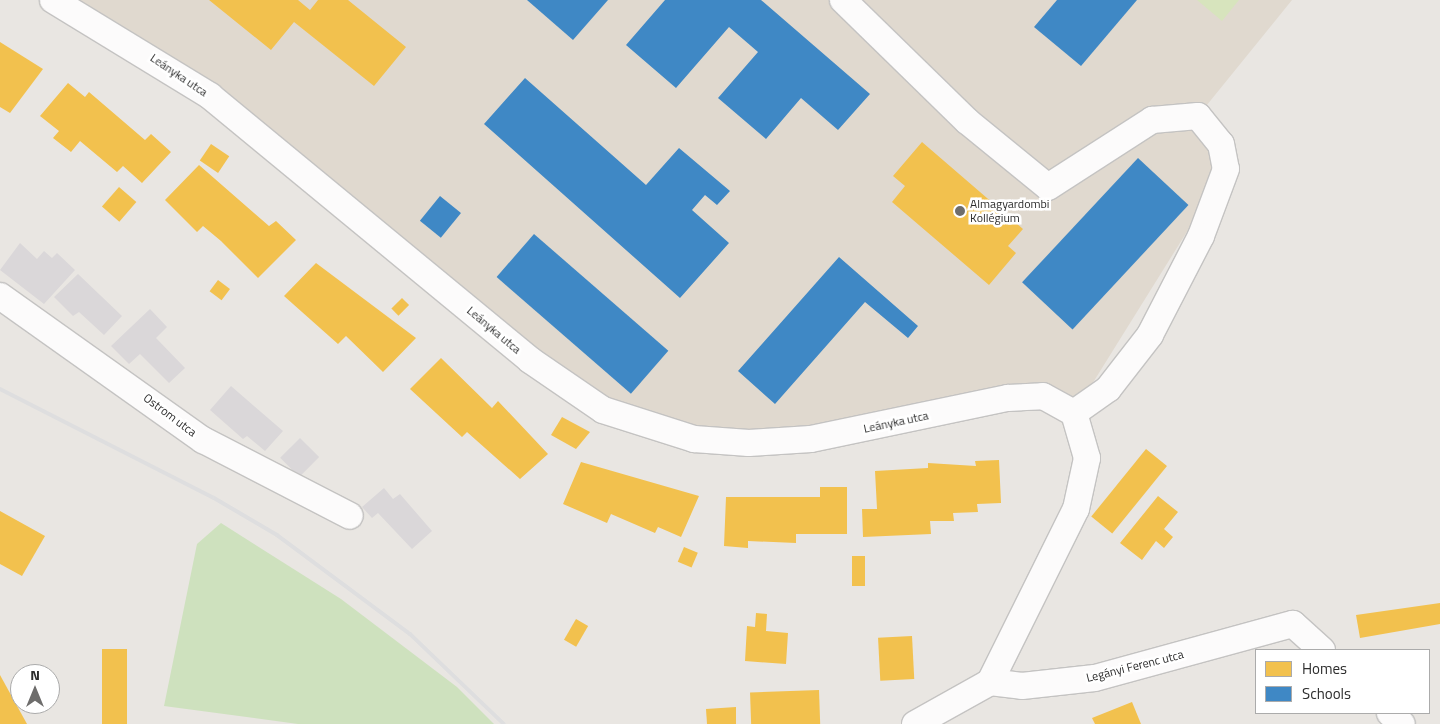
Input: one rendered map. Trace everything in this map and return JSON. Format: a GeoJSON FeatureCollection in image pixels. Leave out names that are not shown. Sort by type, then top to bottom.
{"type":"FeatureCollection","features":[{"type":"Feature","properties":{"kind":"street","name":"Leányka utca"},"geometry":{"type":"LineString","coordinates":[[53,0],[210,96],[530,360],[603,410],[694,439],[749,443],[811,439],[1008,398],[1043,396],[1074,413]]}},
{"type":"Feature","properties":{"kind":"street"},"geometry":{"type":"LineString","coordinates":[[843,0],[967,121],[1048,187],[1152,120],[1198,116],[1221,144],[1226,169],[1201,236],[1150,335],[1108,389],[1074,413],[1087,458],[1076,509],[990,682],[915,724]]}},
{"type":"Feature","properties":{"kind":"street","name":"Ostrom utca"},"geometry":{"type":"LineString","coordinates":[[0,296],[203,440],[350,516]]}},
{"type":"Feature","properties":{"kind":"street","name":"Legányi Ferenc utca"},"geometry":{"type":"LineString","coordinates":[[990,682],[1022,686],[1095,678],[1293,624],[1321,649]]}},
{"type":"Feature","properties":{"kind":"street"},"geometry":{"type":"LineString","coordinates":[[1391,714],[1402,724]]}},
{"type":"Feature","properties":{"kind":"shaded area"},"geometry":{"type":"Polygon","coordinates":[[[53,0],[1292,0],[1198,116],[1226,169],[1074,413],[1043,396],[749,443],[603,410],[331,196],[53,0]]]}},
{"type":"Feature","properties":{"kind":"shaded area"},"geometry":{"type":"Polygon","coordinates":[[[20,243],[37,259],[44,251],[52,258],[57,253],[75,270],[44,304],[0,270],[20,243]]]}},
{"type":"Feature","properties":{"kind":"shaded area"},"geometry":{"type":"Polygon","coordinates":[[[78,274],[122,316],[104,335],[79,312],[73,316],[54,297],[78,274]]]}},
{"type":"Feature","properties":{"kind":"shaded area"},"geometry":{"type":"Polygon","coordinates":[[[150,309],[167,327],[156,338],[185,368],[169,383],[140,354],[129,364],[111,346],[150,309]]]}},
{"type":"Feature","properties":{"kind":"shaded area"},"geometry":{"type":"Polygon","coordinates":[[[231,386],[283,431],[265,451],[247,436],[243,439],[210,410],[231,386]]]}},
{"type":"Feature","properties":{"kind":"shaded area"},"geometry":{"type":"Polygon","coordinates":[[[300,438],[319,457],[299,477],[280,458],[300,438]]]}},
{"type":"Feature","properties":{"kind":"shaded area"},"geometry":{"type":"Polygon","coordinates":[[[384,488],[393,499],[400,494],[432,531],[412,549],[378,513],[372,518],[362,507],[384,488]]]}},
{"type":"Feature","properties":{"kind":"green space"},"geometry":{"type":"Polygon","coordinates":[[[1197,0],[1239,0],[1222,21],[1197,0]]]}},
{"type":"Feature","properties":{"kind":"green space"},"geometry":{"type":"Polygon","coordinates":[[[221,523],[341,599],[457,687],[494,724],[298,724],[164,706],[197,544],[221,523]]]}},
{"type":"Feature","properties":{"kind":"building: Homes"},"geometry":{"type":"Polygon","coordinates":[[[209,0],[298,0],[310,10],[318,0],[348,0],[406,47],[374,86],[294,22],[271,50],[209,0]]]}},
{"type":"Feature","properties":{"kind":"building: Homes"},"geometry":{"type":"Polygon","coordinates":[[[0,42],[43,69],[10,113],[0,107],[0,42]]]}},
{"type":"Feature","properties":{"kind":"building: Homes"},"geometry":{"type":"Polygon","coordinates":[[[68,83],[85,97],[89,92],[145,140],[151,134],[171,152],[142,183],[123,166],[117,172],[80,141],[71,152],[53,138],[59,131],[40,116],[68,83]]]}},
{"type":"Feature","properties":{"kind":"building: Homes"},"geometry":{"type":"Polygon","coordinates":[[[922,142],[1023,229],[1008,246],[1016,253],[989,285],[892,202],[905,186],[893,176],[922,142]]]}},
{"type":"Feature","properties":{"kind":"building: Homes"},"geometry":{"type":"Polygon","coordinates":[[[211,144],[229,156],[218,173],[200,161],[211,144]]]}},
{"type":"Feature","properties":{"kind":"building: Homes"},"geometry":{"type":"Polygon","coordinates":[[[199,165],[269,226],[276,221],[296,240],[258,278],[221,241],[203,226],[197,232],[165,200],[199,165]]]}},
{"type":"Feature","properties":{"kind":"building: Homes"},"geometry":{"type":"Polygon","coordinates":[[[119,187],[136,202],[119,222],[102,207],[119,187]]]}},
{"type":"Feature","properties":{"kind":"building: Homes"},"geometry":{"type":"Polygon","coordinates":[[[316,263],[416,338],[383,372],[346,336],[338,344],[284,296],[316,263]]]}},
{"type":"Feature","properties":{"kind":"building: Homes"},"geometry":{"type":"Polygon","coordinates":[[[218,280],[230,289],[222,300],[210,291],[218,280]]]}},
{"type":"Feature","properties":{"kind":"building: Homes"},"geometry":{"type":"Polygon","coordinates":[[[402,298],[409,305],[398,316],[391,309],[402,298]]]}},
{"type":"Feature","properties":{"kind":"building: Homes"},"geometry":{"type":"Polygon","coordinates":[[[441,358],[492,408],[498,401],[548,454],[520,479],[467,432],[462,437],[410,389],[441,358]]]}},
{"type":"Feature","properties":{"kind":"building: Homes"},"geometry":{"type":"Polygon","coordinates":[[[562,417],[590,432],[576,449],[551,435],[562,417]]]}},
{"type":"Feature","properties":{"kind":"building: Homes"},"geometry":{"type":"Polygon","coordinates":[[[1146,449],[1167,466],[1112,534],[1091,517],[1146,449]]]}},
{"type":"Feature","properties":{"kind":"building: Homes"},"geometry":{"type":"Polygon","coordinates":[[[999,460],[1001,503],[977,504],[978,512],[953,513],[954,521],[930,521],[931,534],[863,537],[862,509],[877,509],[875,471],[928,468],[928,463],[976,466],[975,461],[999,460]]]}},
{"type":"Feature","properties":{"kind":"building: Homes"},"geometry":{"type":"Polygon","coordinates":[[[581,462],[699,496],[681,537],[658,527],[655,533],[611,514],[607,523],[563,504],[581,462]]]}},
{"type":"Feature","properties":{"kind":"building: Homes"},"geometry":{"type":"Polygon","coordinates":[[[820,487],[847,487],[847,534],[796,534],[796,543],[748,541],[748,548],[724,546],[726,497],[820,497],[820,487]]]}},
{"type":"Feature","properties":{"kind":"building: Homes"},"geometry":{"type":"Polygon","coordinates":[[[1158,496],[1178,512],[1164,529],[1173,537],[1164,548],[1156,541],[1142,560],[1120,543],[1158,496]]]}},
{"type":"Feature","properties":{"kind":"building: Homes"},"geometry":{"type":"Polygon","coordinates":[[[0,511],[45,536],[22,576],[0,564],[0,511]]]}},
{"type":"Feature","properties":{"kind":"building: Homes"},"geometry":{"type":"Polygon","coordinates":[[[684,547],[698,553],[692,568],[678,562],[684,547]]]}},
{"type":"Feature","properties":{"kind":"building: Homes"},"geometry":{"type":"Polygon","coordinates":[[[852,556],[865,556],[865,586],[852,586],[852,556]]]}},
{"type":"Feature","properties":{"kind":"building: Homes"},"geometry":{"type":"Polygon","coordinates":[[[1440,603],[1440,624],[1360,638],[1356,615],[1440,603]]]}},
{"type":"Feature","properties":{"kind":"building: Homes"},"geometry":{"type":"Polygon","coordinates":[[[756,613],[767,614],[766,631],[788,633],[786,664],[745,661],[747,626],[755,627],[756,613]]]}},
{"type":"Feature","properties":{"kind":"building: Homes"},"geometry":{"type":"Polygon","coordinates":[[[576,619],[588,626],[576,647],[564,640],[576,619]]]}},
{"type":"Feature","properties":{"kind":"building: Homes"},"geometry":{"type":"Polygon","coordinates":[[[912,636],[914,679],[880,681],[878,638],[912,636]]]}},
{"type":"Feature","properties":{"kind":"building: Homes"},"geometry":{"type":"Polygon","coordinates":[[[102,649],[127,649],[127,724],[102,724],[102,649]]]}},
{"type":"Feature","properties":{"kind":"building: Homes"},"geometry":{"type":"Polygon","coordinates":[[[0,675],[10,693],[10,714],[21,714],[27,724],[0,724],[0,675]]]}},
{"type":"Feature","properties":{"kind":"building: Homes"},"geometry":{"type":"Polygon","coordinates":[[[819,690],[820,724],[751,724],[750,692],[819,690]]]}},
{"type":"Feature","properties":{"kind":"building: Homes"},"geometry":{"type":"Polygon","coordinates":[[[1132,702],[1141,724],[1095,724],[1092,718],[1132,702]]]}},
{"type":"Feature","properties":{"kind":"building: Homes"},"geometry":{"type":"Polygon","coordinates":[[[736,707],[736,724],[707,724],[706,709],[736,707]]]}},
{"type":"Feature","properties":{"kind":"building: Schools"},"geometry":{"type":"Polygon","coordinates":[[[527,0],[608,0],[573,40],[527,0]]]}},
{"type":"Feature","properties":{"kind":"building: Schools"},"geometry":{"type":"Polygon","coordinates":[[[665,0],[761,0],[870,94],[838,130],[801,98],[766,139],[718,98],[758,52],[729,27],[676,88],[626,45],[665,0]]]}},
{"type":"Feature","properties":{"kind":"building: Schools"},"geometry":{"type":"Polygon","coordinates":[[[1057,0],[1137,0],[1081,66],[1034,27],[1057,0]]]}},
{"type":"Feature","properties":{"kind":"building: Schools"},"geometry":{"type":"Polygon","coordinates":[[[525,78],[646,185],[679,148],[730,191],[717,205],[705,195],[692,210],[729,243],[680,298],[484,124],[525,78]]]}},
{"type":"Feature","properties":{"kind":"building: Schools"},"geometry":{"type":"Polygon","coordinates":[[[1138,158],[1188,205],[1073,329],[1022,282],[1138,158]]]}},
{"type":"Feature","properties":{"kind":"building: Schools"},"geometry":{"type":"Polygon","coordinates":[[[440,196],[461,213],[441,238],[420,221],[440,196]]]}},
{"type":"Feature","properties":{"kind":"building: Schools"},"geometry":{"type":"Polygon","coordinates":[[[534,234],[668,351],[631,394],[497,277],[534,234]]]}},
{"type":"Feature","properties":{"kind":"building: Schools"},"geometry":{"type":"Polygon","coordinates":[[[839,257],[918,326],[908,338],[865,302],[775,404],[738,371],[839,257]]]}},
{"type":"Feature","properties":{"kind":"railway"},"geometry":{"type":"LineString","coordinates":[[0,389],[214,498],[277,535],[410,634],[504,724]]}},
{"type":"Feature","properties":{"kind":"place","name":"Almagyardombi Kollégium"},"geometry":{"type":"Point","coordinates":[960,211]}}]}
